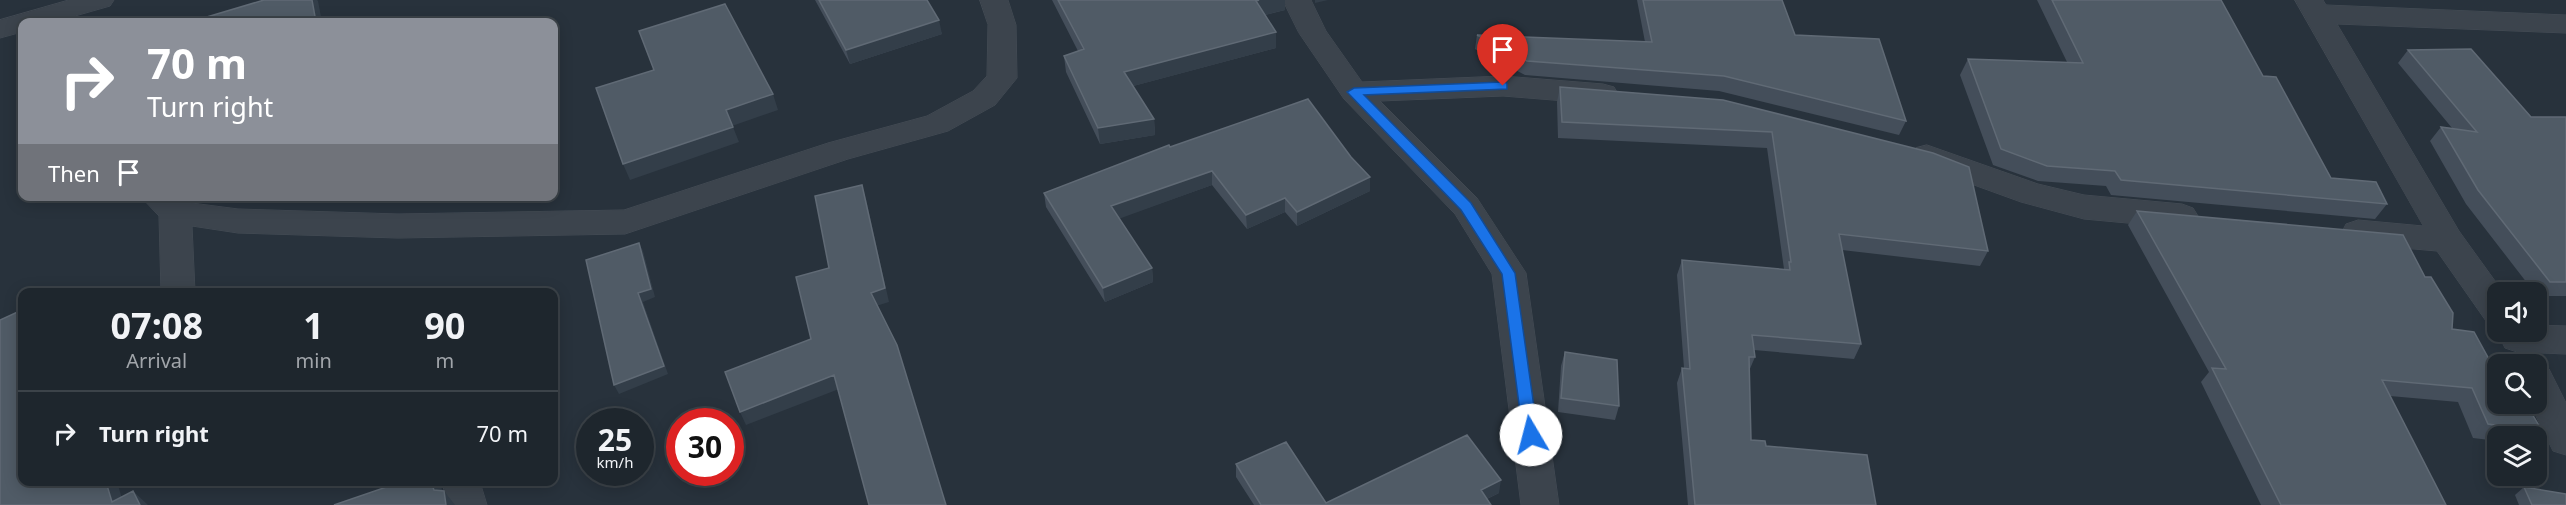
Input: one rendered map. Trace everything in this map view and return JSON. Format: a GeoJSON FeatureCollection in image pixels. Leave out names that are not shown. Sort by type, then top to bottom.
{"type":"FeatureCollection","features":[{"type":"Feature","properties":{"kind":"street"},"geometry":{"type":"LineString","coordinates":[[38,18],[101,0],[108,18]]}},
{"type":"Feature","properties":{"kind":"street"},"geometry":{"type":"LineString","coordinates":[[177,288],[166,204],[238,221],[398,226],[626,222],[839,151],[938,124],[984,98],[1002,78],[1002,25],[994,0]]}},
{"type":"Feature","properties":{"kind":"street"},"geometry":{"type":"LineString","coordinates":[[1297,0],[1313,33],[1354,92],[1466,206],[1509,273],[1540,505]]}},
{"type":"Feature","properties":{"kind":"street"},"geometry":{"type":"LineString","coordinates":[[2313,7],[2566,24]]}},
{"type":"Feature","properties":{"kind":"street"},"geometry":{"type":"LineString","coordinates":[[2313,7],[2446,240],[2487,298]]}},
{"type":"Feature","properties":{"kind":"street"},"geometry":{"type":"LineString","coordinates":[[0,29],[18,24]]}},
{"type":"Feature","properties":{"kind":"street"},"geometry":{"type":"LineString","coordinates":[[1354,92],[1503,86],[1628,96]]}},
{"type":"Feature","properties":{"kind":"street"},"geometry":{"type":"LineString","coordinates":[[1900,149],[1934,157],[2032,194],[2084,207],[2215,219]]}},
{"type":"Feature","properties":{"kind":"street"},"geometry":{"type":"LineString","coordinates":[[2332,229],[2446,240]]}},
{"type":"Feature","properties":{"kind":"street"},"geometry":{"type":"LineString","coordinates":[[2547,339],[2566,340]]}},
{"type":"Feature","properties":{"kind":"street"},"geometry":{"type":"LineString","coordinates":[[2547,401],[2566,440]]}},
{"type":"Feature","properties":{"kind":"street"},"geometry":{"type":"LineString","coordinates":[[462,486],[468,505]]}},
{"type":"Feature","properties":{"kind":"building"},"geometry":{"type":"Polygon","coordinates":[[[264,0],[312,0],[315,18],[203,18],[264,0]]]}},
{"type":"Feature","properties":{"kind":"building"},"geometry":{"type":"Polygon","coordinates":[[[819,0],[927,0],[939,20],[846,50],[819,0]]]}},
{"type":"Feature","properties":{"kind":"building"},"geometry":{"type":"Polygon","coordinates":[[[1058,0],[1259,0],[1256,1],[1276,32],[1124,72],[1154,119],[1098,128],[1064,56],[1084,49],[1058,0]]]}},
{"type":"Feature","properties":{"kind":"building"},"geometry":{"type":"Polygon","coordinates":[[[1643,0],[1782,0],[1795,35],[1879,39],[1906,121],[1724,76],[1527,61],[1477,35],[1652,42],[1643,0]]]}},
{"type":"Feature","properties":{"kind":"building"},"geometry":{"type":"Polygon","coordinates":[[[2052,0],[2221,0],[2263,76],[2276,77],[2331,178],[2376,182],[2387,204],[2121,180],[2115,171],[2047,166],[2001,149],[1968,59],[2083,63],[2052,0]]]}},
{"type":"Feature","properties":{"kind":"building"},"geometry":{"type":"Polygon","coordinates":[[[725,4],[773,94],[726,110],[733,127],[623,164],[596,88],[654,70],[639,31],[725,4]]]}},
{"type":"Feature","properties":{"kind":"building"},"geometry":{"type":"Polygon","coordinates":[[[2471,49],[2531,117],[2566,117],[2566,282],[2550,282],[2478,190],[2441,127],[2477,132],[2408,50],[2471,49]]]}},
{"type":"Feature","properties":{"kind":"building"},"geometry":{"type":"Polygon","coordinates":[[[1560,87],[1723,100],[1933,153],[1969,167],[1988,251],[1839,234],[1861,344],[1752,335],[1755,357],[1749,357],[1751,440],[1765,441],[1766,446],[1867,455],[1876,505],[1695,505],[1682,368],[1690,369],[1682,260],[1790,270],[1789,262],[1791,262],[1772,132],[1562,122],[1560,87]]]}},
{"type":"Feature","properties":{"kind":"building"},"geometry":{"type":"Polygon","coordinates":[[[1308,99],[1351,157],[1370,177],[1297,212],[1285,198],[1246,215],[1212,171],[1111,206],[1152,268],[1103,288],[1044,193],[1169,145],[1170,147],[1308,99]]]}},
{"type":"Feature","properties":{"kind":"building"},"geometry":{"type":"Polygon","coordinates":[[[862,185],[885,288],[871,293],[897,345],[946,505],[869,505],[834,375],[744,410],[744,408],[738,408],[725,372],[811,339],[796,277],[829,268],[815,196],[862,185]]]}},
{"type":"Feature","properties":{"kind":"building"},"geometry":{"type":"Polygon","coordinates":[[[2137,211],[2403,235],[2425,277],[2431,277],[2453,313],[2452,329],[2474,332],[2487,356],[2487,414],[2532,414],[2539,426],[2488,424],[2472,388],[2382,380],[2446,505],[2281,505],[2212,368],[2226,369],[2137,211]]]}},
{"type":"Feature","properties":{"kind":"building"},"geometry":{"type":"Polygon","coordinates":[[[639,243],[651,289],[638,293],[664,366],[614,385],[586,260],[639,243]]]}},
{"type":"Feature","properties":{"kind":"building"},"geometry":{"type":"Polygon","coordinates":[[[18,312],[18,486],[107,486],[112,502],[133,491],[140,505],[0,505],[0,320],[18,312]]]}},
{"type":"Feature","properties":{"kind":"building"},"geometry":{"type":"Polygon","coordinates":[[[1565,352],[1617,360],[1619,406],[1561,398],[1565,352]]]}},
{"type":"Feature","properties":{"kind":"building"},"geometry":{"type":"Polygon","coordinates":[[[1467,435],[1501,480],[1481,490],[1491,505],[1261,505],[1236,464],[1286,442],[1326,503],[1467,435]]]}},
{"type":"Feature","properties":{"kind":"building"},"geometry":{"type":"Polygon","coordinates":[[[389,486],[432,486],[434,490],[444,491],[446,505],[334,505],[389,486]]]}},
{"type":"Feature","properties":{"kind":"building"},"geometry":{"type":"Polygon","coordinates":[[[2524,487],[2566,494],[2566,505],[2532,505],[2524,487]]]}},
{"type":"Feature","properties":{"kind":"route"},"geometry":{"type":"LineString","coordinates":[[1503,86],[1354,92],[1466,206],[1509,273],[1531,435]]}}]}
